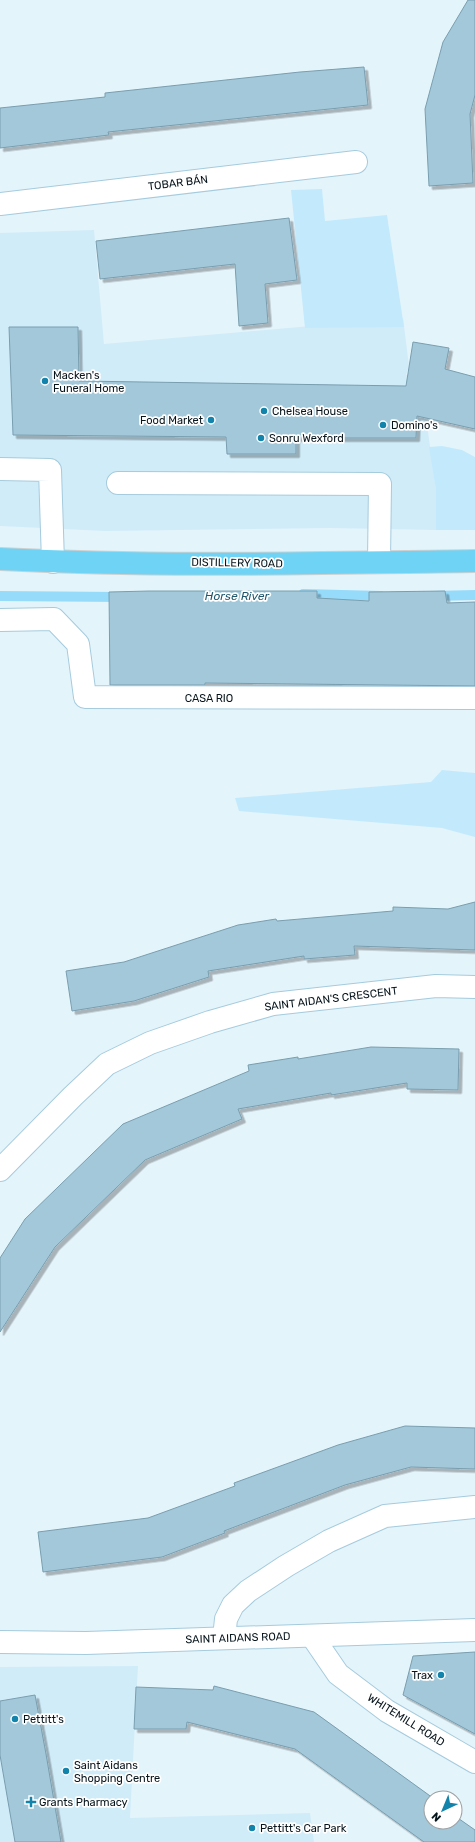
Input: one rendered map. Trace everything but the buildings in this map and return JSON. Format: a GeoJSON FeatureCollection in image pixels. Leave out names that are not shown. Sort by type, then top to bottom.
{"type":"FeatureCollection","features":[{"type":"Feature","properties":{"kind":"main road","name":"DISTILLERY ROAD"},"geometry":{"type":"LineString","coordinates":[[0,559],[53,562],[293,564],[475,561]]}},
{"type":"Feature","properties":{"kind":"street","name":"TOBAR BÁN"},"geometry":{"type":"LineString","coordinates":[[0,204],[356,162]]}},
{"type":"Feature","properties":{"kind":"street"},"geometry":{"type":"LineString","coordinates":[[0,469],[50,470],[53,562]]}},
{"type":"Feature","properties":{"kind":"street"},"geometry":{"type":"LineString","coordinates":[[118,483],[380,484],[379,562]]}},
{"type":"Feature","properties":{"kind":"street","name":"CASA RIO"},"geometry":{"type":"LineString","coordinates":[[0,620],[54,619],[78,644],[85,697],[475,698]]}},
{"type":"Feature","properties":{"kind":"street","name":"SAINT AIDAN'S CRESCENT"},"geometry":{"type":"LineString","coordinates":[[0,1170],[107,1064],[150,1043],[210,1022],[273,1004],[436,986],[475,987]]}},
{"type":"Feature","properties":{"kind":"street"},"geometry":{"type":"LineString","coordinates":[[224,1638],[226,1620],[233,1605],[248,1591],[286,1566],[329,1541],[385,1516],[475,1507]]}},
{"type":"Feature","properties":{"kind":"street","name":"SAINT AIDANS ROAD"},"geometry":{"type":"LineString","coordinates":[[0,1642],[86,1643],[475,1630]]}},
{"type":"Feature","properties":{"kind":"street","name":"WHITEMILL ROAD"},"geometry":{"type":"LineString","coordinates":[[312,1636],[338,1674],[387,1711],[475,1762]]}},
{"type":"Feature","properties":{"kind":"shaded area"},"geometry":{"type":"Polygon","coordinates":[[[322,189],[325,221],[387,215],[404,327],[305,328],[291,190],[322,189]]]}},
{"type":"Feature","properties":{"kind":"shaded area"},"geometry":{"type":"Polygon","coordinates":[[[94,230],[104,344],[403,318],[409,366],[406,375],[418,380],[424,402],[436,491],[436,530],[330,528],[105,531],[0,526],[0,233],[94,230]]]}},
{"type":"Feature","properties":{"kind":"shaded area"},"geometry":{"type":"Polygon","coordinates":[[[442,446],[462,450],[475,457],[475,530],[436,530],[436,491],[429,447],[442,446]]]}},
{"type":"Feature","properties":{"kind":"shaded area"},"geometry":{"type":"Polygon","coordinates":[[[442,770],[475,773],[475,837],[442,828],[239,811],[235,798],[431,782],[442,770]]]}},
{"type":"Feature","properties":{"kind":"shaded area","name":"Saint Aidans Shopping Centre"},"geometry":{"type":"Polygon","coordinates":[[[138,1666],[130,1818],[310,1813],[314,1842],[0,1842],[0,1667],[138,1666]]]}},
{"type":"Feature","properties":{"kind":"waterway","name":"Horse River"},"geometry":{"type":"LineString","coordinates":[[303,594],[381,596]]}},
{"type":"Feature","properties":{"kind":"waterway","name":"Horse River"},"geometry":{"type":"LineString","coordinates":[[433,596],[475,595]]}},
{"type":"Feature","properties":{"kind":"waterway","name":"Horse River"},"geometry":{"type":"LineString","coordinates":[[0,596],[121,597]]}},
{"type":"Feature","properties":{"kind":"place","name":"Macken's Funeral Home"},"geometry":{"type":"Point","coordinates":[45,381]}},
{"type":"Feature","properties":{"kind":"place","name":"Chelsea House"},"geometry":{"type":"Point","coordinates":[264,411]}},
{"type":"Feature","properties":{"kind":"place","name":"Food Market"},"geometry":{"type":"Point","coordinates":[211,420]}},
{"type":"Feature","properties":{"kind":"place","name":"Domino's"},"geometry":{"type":"Point","coordinates":[383,425]}},
{"type":"Feature","properties":{"kind":"place","name":"Sonru Wexford"},"geometry":{"type":"Point","coordinates":[261,438]}},
{"type":"Feature","properties":{"kind":"place","name":"Trax"},"geometry":{"type":"Point","coordinates":[441,1675]}},
{"type":"Feature","properties":{"kind":"place","name":"Pettitt's"},"geometry":{"type":"Point","coordinates":[15,1719]}},
{"type":"Feature","properties":{"kind":"place","name":"Saint Aidans Shopping Centre"},"geometry":{"type":"Point","coordinates":[66,1771]}},
{"type":"Feature","properties":{"kind":"place","name":"Grants Pharmacy"},"geometry":{"type":"Point","coordinates":[31,1802]}},
{"type":"Feature","properties":{"kind":"place","name":"Pettitt's Car Park"},"geometry":{"type":"Point","coordinates":[252,1828]}}]}
